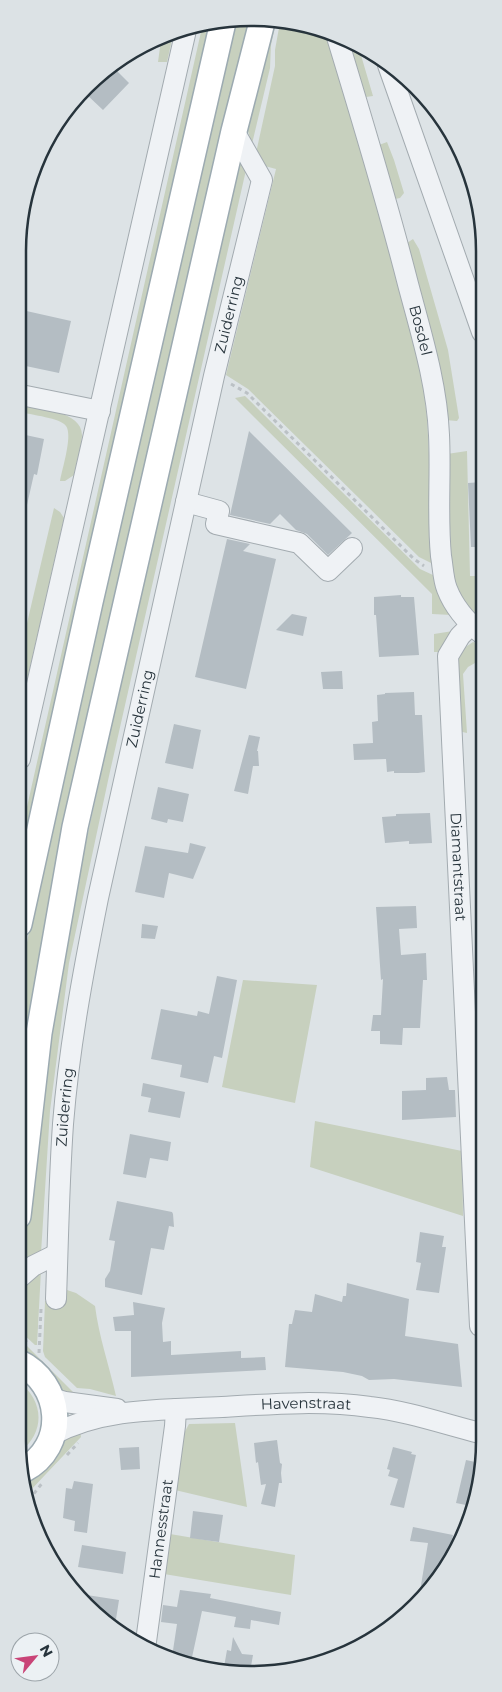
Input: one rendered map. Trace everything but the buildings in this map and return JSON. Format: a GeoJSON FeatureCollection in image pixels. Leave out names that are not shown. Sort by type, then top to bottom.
{"type":"FeatureCollection","features":[{"type":"Feature","properties":{"kind":"main road"},"geometry":{"type":"LineString","coordinates":[[26,1147],[39,1034],[75,828],[234,131],[261,27]]}},
{"type":"Feature","properties":{"kind":"main road"},"geometry":{"type":"LineString","coordinates":[[26,893],[222,28]]}},
{"type":"Feature","properties":{"kind":"main road"},"geometry":{"type":"LineString","coordinates":[[26,1366],[46,1385],[52,1398],[55,1420],[47,1448],[38,1459],[28,1467]]}},
{"type":"Feature","properties":{"kind":"street"},"geometry":{"type":"LineString","coordinates":[[26,733],[185,36]]}},
{"type":"Feature","properties":{"kind":"street","name":"Bosdel"},"geometry":{"type":"LineString","coordinates":[[339,44],[390,214],[427,356],[437,406],[440,541],[443,573],[453,602],[476,628]]}},
{"type":"Feature","properties":{"kind":"street"},"geometry":{"type":"LineString","coordinates":[[392,76],[476,315]]}},
{"type":"Feature","properties":{"kind":"street","name":"Zuiderring"},"geometry":{"type":"LineString","coordinates":[[56,1299],[63,1124],[82,978],[102,879],[214,376],[262,180],[234,131]]}},
{"type":"Feature","properties":{"kind":"street"},"geometry":{"type":"LineString","coordinates":[[26,396],[100,411]]}},
{"type":"Feature","properties":{"kind":"street"},"geometry":{"type":"LineString","coordinates":[[186,502],[219,511],[216,524],[300,543],[328,570],[352,548]]}},
{"type":"Feature","properties":{"kind":"street","name":"Diamantstraat"},"geometry":{"type":"LineString","coordinates":[[476,629],[460,636],[448,656],[476,1242]]}},
{"type":"Feature","properties":{"kind":"street"},"geometry":{"type":"LineString","coordinates":[[26,1272],[33,1266],[57,1254]]}},
{"type":"Feature","properties":{"kind":"street","name":"Havenstraat"},"geometry":{"type":"LineString","coordinates":[[52,1398],[65,1402],[129,1411]]}},
{"type":"Feature","properties":{"kind":"street","name":"Havenstraat"},"geometry":{"type":"LineString","coordinates":[[52,1435],[81,1421],[129,1411],[303,1403],[372,1407],[476,1431]]}},
{"type":"Feature","properties":{"kind":"street","name":"Hannesstraat"},"geometry":{"type":"LineString","coordinates":[[146,1640],[176,1409]]}},
{"type":"Feature","properties":{"kind":"path"},"geometry":{"type":"LineString","coordinates":[[247,393],[414,560],[427,568],[443,573]]}},
{"type":"Feature","properties":{"kind":"green space"},"geometry":{"type":"Polygon","coordinates":[[[251,26],[26,1076],[26,947],[232,27],[251,26]]]}},
{"type":"Feature","properties":{"kind":"green space"},"geometry":{"type":"Polygon","coordinates":[[[268,27],[275,28],[271,45],[270,68],[252,144],[247,128],[268,27]]]}},
{"type":"Feature","properties":{"kind":"green space"},"geometry":{"type":"Polygon","coordinates":[[[279,28],[330,40],[420,360],[427,417],[435,565],[419,557],[248,389],[226,375],[276,169],[261,165],[256,153],[275,66],[275,50],[279,28]]]}},
{"type":"Feature","properties":{"kind":"green space"},"geometry":{"type":"Polygon","coordinates":[[[211,30],[26,850],[26,811],[201,32],[211,30]]]}},
{"type":"Feature","properties":{"kind":"green space"},"geometry":{"type":"Polygon","coordinates":[[[172,41],[167,62],[158,62],[160,45],[172,41]]]}},
{"type":"Feature","properties":{"kind":"green space"},"geometry":{"type":"Polygon","coordinates":[[[351,50],[361,55],[373,96],[366,97],[351,50]]]}},
{"type":"Feature","properties":{"kind":"green space"},"geometry":{"type":"Polygon","coordinates":[[[387,142],[404,193],[400,198],[395,199],[379,145],[387,142]]]}},
{"type":"Feature","properties":{"kind":"green space"},"geometry":{"type":"Polygon","coordinates":[[[239,159],[246,170],[109,776],[69,963],[50,1111],[41,1253],[26,1263],[26,1223],[35,1188],[49,1040],[75,892],[212,272],[239,159]]]}},
{"type":"Feature","properties":{"kind":"green space"},"geometry":{"type":"Polygon","coordinates":[[[413,239],[419,249],[448,350],[459,418],[457,421],[445,420],[437,354],[407,243],[413,239]]]}},
{"type":"Feature","properties":{"kind":"green space"},"geometry":{"type":"Polygon","coordinates":[[[245,396],[420,569],[435,576],[452,615],[432,614],[432,594],[235,398],[245,396]]]}},
{"type":"Feature","properties":{"kind":"green space"},"geometry":{"type":"Polygon","coordinates":[[[26,406],[68,416],[80,428],[82,436],[74,475],[65,481],[60,481],[68,444],[68,430],[63,423],[26,413],[26,406]]]}},
{"type":"Feature","properties":{"kind":"green space"},"geometry":{"type":"Polygon","coordinates":[[[467,451],[470,576],[476,576],[476,615],[465,605],[452,576],[447,454],[467,451]]]}},
{"type":"Feature","properties":{"kind":"green space"},"geometry":{"type":"Polygon","coordinates":[[[54,508],[64,518],[26,685],[26,627],[54,508]]]}},
{"type":"Feature","properties":{"kind":"green space"},"geometry":{"type":"Polygon","coordinates":[[[453,631],[443,652],[434,652],[434,634],[453,631]]]}},
{"type":"Feature","properties":{"kind":"green space"},"geometry":{"type":"Polygon","coordinates":[[[473,642],[476,643],[476,662],[468,667],[463,674],[467,733],[458,731],[454,663],[458,652],[473,642]]]}},
{"type":"Feature","properties":{"kind":"green space"},"geometry":{"type":"Polygon","coordinates":[[[243,980],[317,985],[295,1103],[222,1087],[243,980]]]}},
{"type":"Feature","properties":{"kind":"green space"},"geometry":{"type":"Polygon","coordinates":[[[315,1121],[462,1151],[463,1216],[310,1167],[315,1121]]]}},
{"type":"Feature","properties":{"kind":"green space"},"geometry":{"type":"Polygon","coordinates":[[[41,1270],[37,1345],[26,1337],[26,1283],[41,1270]]]}},
{"type":"Feature","properties":{"kind":"green space"},"geometry":{"type":"Polygon","coordinates":[[[67,1290],[76,1293],[95,1306],[116,1396],[90,1389],[77,1388],[45,1357],[43,1351],[45,1301],[65,1299],[67,1290]]]}},
{"type":"Feature","properties":{"kind":"green space"},"geometry":{"type":"Polygon","coordinates":[[[26,1345],[75,1394],[64,1394],[26,1358],[26,1345]]]}},
{"type":"Feature","properties":{"kind":"green space"},"geometry":{"type":"Polygon","coordinates":[[[26,1388],[33,1397],[38,1416],[38,1426],[26,1446],[26,1388]]]}},
{"type":"Feature","properties":{"kind":"green space"},"geometry":{"type":"Polygon","coordinates":[[[235,1423],[247,1507],[175,1490],[182,1437],[189,1424],[235,1423]]]}},
{"type":"Feature","properties":{"kind":"green space"},"geometry":{"type":"Polygon","coordinates":[[[80,1429],[81,1437],[32,1489],[29,1475],[61,1442],[80,1429]]]}},
{"type":"Feature","properties":{"kind":"green space"},"geometry":{"type":"Polygon","coordinates":[[[170,1534],[295,1555],[291,1595],[164,1574],[170,1534]]]}}]}
